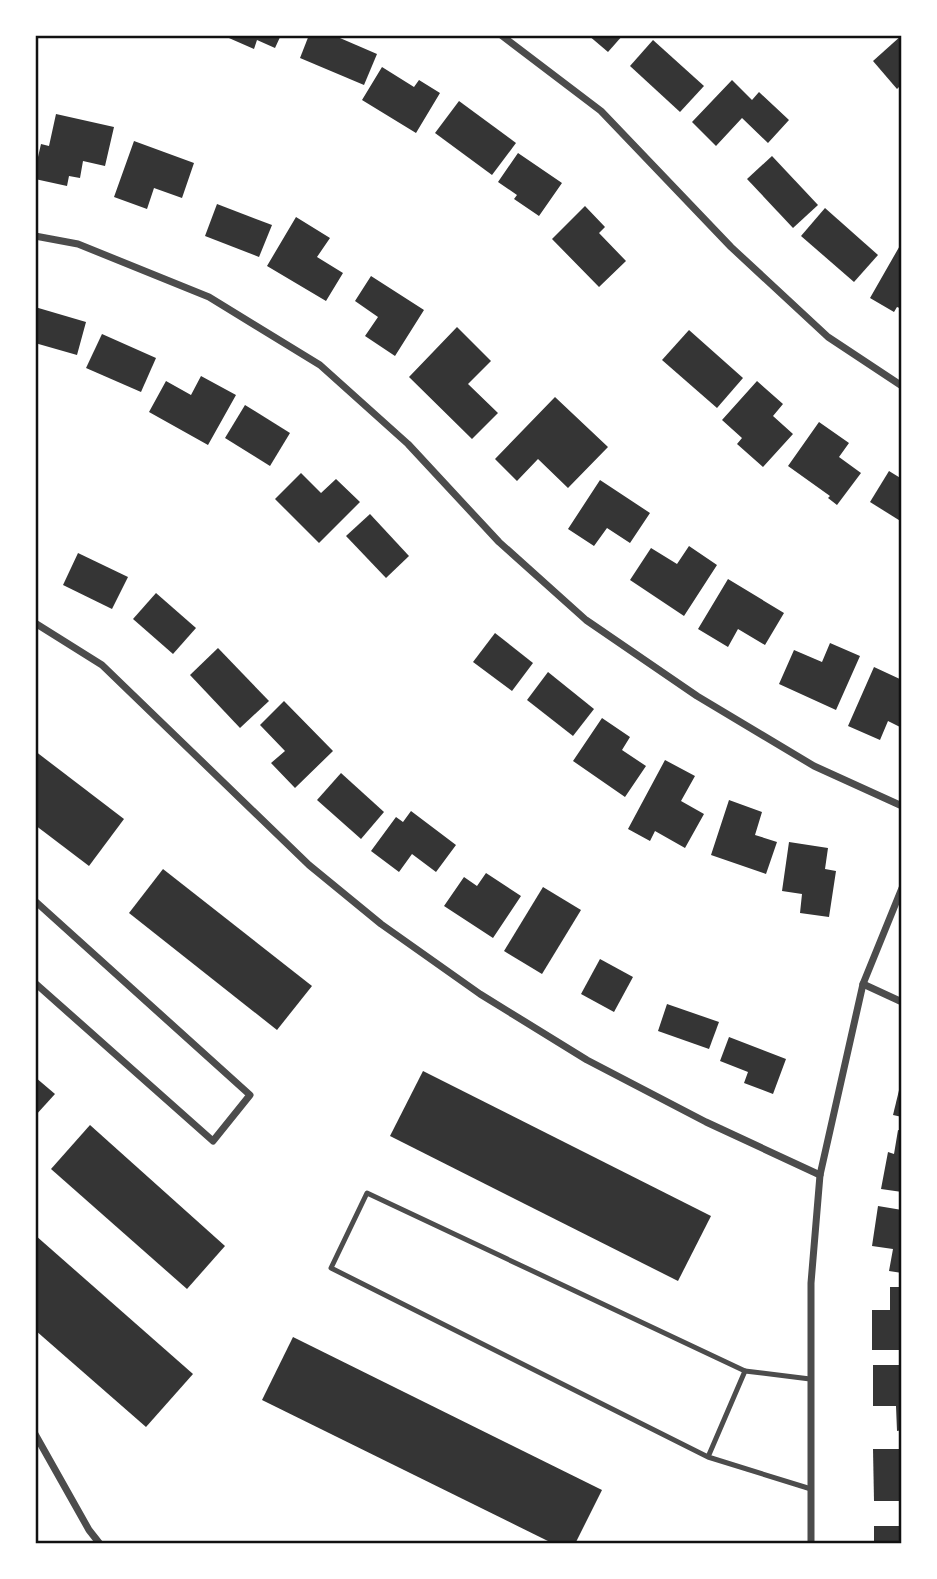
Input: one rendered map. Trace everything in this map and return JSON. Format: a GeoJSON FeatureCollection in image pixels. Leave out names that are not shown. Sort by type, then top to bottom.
{"type":"FeatureCollection","features":[{"type":"Feature","properties":{"kind":"street"},"geometry":{"type":"LineString","coordinates":[[501,35],[601,111],[731,247],[828,337],[902,386]]}},
{"type":"Feature","properties":{"kind":"street"},"geometry":{"type":"LineString","coordinates":[[35,236],[78,244],[209,297],[320,365],[408,444],[499,541],[586,620],[697,696],[814,766],[902,806]]}},
{"type":"Feature","properties":{"kind":"street"},"geometry":{"type":"LineString","coordinates":[[35,623],[102,666],[309,865],[381,924],[480,994],[587,1060],[706,1122],[820,1175]]}},
{"type":"Feature","properties":{"kind":"street"},"geometry":{"type":"LineString","coordinates":[[811,1544],[811,1283],[820,1175],[863,984],[902,888]]}},
{"type":"Feature","properties":{"kind":"street"},"geometry":{"type":"LineString","coordinates":[[35,901],[250,1095],[213,1141],[35,983]]}},
{"type":"Feature","properties":{"kind":"street"},"geometry":{"type":"LineString","coordinates":[[863,984],[902,1002]]}},
{"type":"Feature","properties":{"kind":"street"},"geometry":{"type":"LineString","coordinates":[[35,1434],[89,1530],[100,1544]]}},
{"type":"Feature","properties":{"kind":"lane"},"geometry":{"type":"LineString","coordinates":[[810,1379],[745,1371],[367,1193],[331,1268],[708,1457],[811,1489]]}},
{"type":"Feature","properties":{"kind":"lane"},"geometry":{"type":"LineString","coordinates":[[708,1457],[745,1371]]}},
{"type":"Feature","properties":{"kind":"building"},"geometry":{"type":"Polygon","coordinates":[[[222,35],[281,35],[275,48],[257,40],[254,49],[222,35]]]}},
{"type":"Feature","properties":{"kind":"building"},"geometry":{"type":"Polygon","coordinates":[[[309,35],[333,35],[377,54],[364,85],[300,58],[309,35]]]}},
{"type":"Feature","properties":{"kind":"building"},"geometry":{"type":"Polygon","coordinates":[[[588,35],[623,35],[608,52],[588,35]]]}},
{"type":"Feature","properties":{"kind":"building"},"geometry":{"type":"Polygon","coordinates":[[[902,35],[902,84],[897,89],[873,61],[902,35]]]}},
{"type":"Feature","properties":{"kind":"building"},"geometry":{"type":"Polygon","coordinates":[[[653,40],[704,86],[680,112],[630,66],[653,40]]]}},
{"type":"Feature","properties":{"kind":"building"},"geometry":{"type":"Polygon","coordinates":[[[382,67],[414,87],[419,80],[440,93],[416,133],[362,100],[382,67]]]}},
{"type":"Feature","properties":{"kind":"building"},"geometry":{"type":"Polygon","coordinates":[[[732,80],[752,100],[759,92],[789,120],[768,143],[742,118],[716,146],[692,122],[732,80]]]}},
{"type":"Feature","properties":{"kind":"building"},"geometry":{"type":"Polygon","coordinates":[[[459,101],[516,143],[492,175],[435,133],[459,101]]]}},
{"type":"Feature","properties":{"kind":"building"},"geometry":{"type":"Polygon","coordinates":[[[56,114],[114,127],[105,166],[83,161],[80,178],[69,176],[67,186],[35,179],[41,144],[49,146],[56,114]]]}},
{"type":"Feature","properties":{"kind":"building"},"geometry":{"type":"Polygon","coordinates":[[[134,141],[194,163],[182,198],[154,188],[147,209],[114,197],[134,141]]]}},
{"type":"Feature","properties":{"kind":"building"},"geometry":{"type":"Polygon","coordinates":[[[518,153],[562,183],[539,216],[514,199],[517,195],[498,182],[518,153]]]}},
{"type":"Feature","properties":{"kind":"building"},"geometry":{"type":"Polygon","coordinates":[[[772,156],[818,205],[793,228],[747,179],[772,156]]]}},
{"type":"Feature","properties":{"kind":"building"},"geometry":{"type":"Polygon","coordinates":[[[217,204],[272,225],[259,257],[205,236],[217,204]]]}},
{"type":"Feature","properties":{"kind":"building"},"geometry":{"type":"Polygon","coordinates":[[[585,206],[605,227],[599,233],[626,261],[599,287],[552,239],[585,206]]]}},
{"type":"Feature","properties":{"kind":"building"},"geometry":{"type":"Polygon","coordinates":[[[825,208],[878,255],[854,282],[801,236],[825,208]]]}},
{"type":"Feature","properties":{"kind":"building"},"geometry":{"type":"Polygon","coordinates":[[[296,217],[330,238],[317,257],[343,273],[326,301],[267,266],[296,217]]]}},
{"type":"Feature","properties":{"kind":"building"},"geometry":{"type":"Polygon","coordinates":[[[902,242],[902,309],[897,307],[894,312],[870,298],[902,242]]]}},
{"type":"Feature","properties":{"kind":"building"},"geometry":{"type":"Polygon","coordinates":[[[371,276],[424,310],[395,356],[365,336],[378,317],[355,301],[371,276]]]}},
{"type":"Feature","properties":{"kind":"building"},"geometry":{"type":"Polygon","coordinates":[[[35,307],[86,322],[77,355],[35,343],[35,307]]]}},
{"type":"Feature","properties":{"kind":"building"},"geometry":{"type":"Polygon","coordinates":[[[457,327],[491,361],[468,384],[498,413],[472,439],[409,377],[457,327]]]}},
{"type":"Feature","properties":{"kind":"building"},"geometry":{"type":"Polygon","coordinates":[[[689,330],[743,378],[717,408],[662,360],[689,330]]]}},
{"type":"Feature","properties":{"kind":"building"},"geometry":{"type":"Polygon","coordinates":[[[102,334],[156,358],[141,392],[86,368],[102,334]]]}},
{"type":"Feature","properties":{"kind":"building"},"geometry":{"type":"Polygon","coordinates":[[[201,376],[236,395],[208,445],[149,412],[166,381],[191,395],[201,376]]]}},
{"type":"Feature","properties":{"kind":"building"},"geometry":{"type":"Polygon","coordinates":[[[757,381],[783,404],[773,416],[793,434],[763,467],[737,444],[742,438],[722,420],[757,381]]]}},
{"type":"Feature","properties":{"kind":"building"},"geometry":{"type":"Polygon","coordinates":[[[555,397],[608,447],[568,488],[538,459],[517,481],[495,459],[555,397]]]}},
{"type":"Feature","properties":{"kind":"building"},"geometry":{"type":"Polygon","coordinates":[[[245,405],[290,433],[270,466],[225,438],[245,405]]]}},
{"type":"Feature","properties":{"kind":"building"},"geometry":{"type":"Polygon","coordinates":[[[819,422],[849,443],[839,457],[861,473],[837,505],[828,498],[830,496],[788,466],[819,422]]]}},
{"type":"Feature","properties":{"kind":"building"},"geometry":{"type":"Polygon","coordinates":[[[889,471],[902,479],[902,522],[870,502],[889,471]]]}},
{"type":"Feature","properties":{"kind":"building"},"geometry":{"type":"Polygon","coordinates":[[[301,473],[321,493],[336,479],[360,502],[319,543],[275,499],[301,473]]]}},
{"type":"Feature","properties":{"kind":"building"},"geometry":{"type":"Polygon","coordinates":[[[600,480],[650,513],[630,543],[607,528],[594,546],[568,529],[600,480]]]}},
{"type":"Feature","properties":{"kind":"building"},"geometry":{"type":"Polygon","coordinates":[[[370,514],[409,556],[386,578],[346,536],[370,514]]]}},
{"type":"Feature","properties":{"kind":"building"},"geometry":{"type":"Polygon","coordinates":[[[689,546],[717,565],[684,616],[630,580],[651,548],[677,564],[689,546]]]}},
{"type":"Feature","properties":{"kind":"building"},"geometry":{"type":"Polygon","coordinates":[[[78,553],[128,577],[112,609],[63,585],[78,553]]]}},
{"type":"Feature","properties":{"kind":"building"},"geometry":{"type":"Polygon","coordinates":[[[728,579],[784,613],[765,645],[738,629],[728,647],[698,629],[728,579]]]}},
{"type":"Feature","properties":{"kind":"building"},"geometry":{"type":"Polygon","coordinates":[[[156,593],[196,628],[173,654],[133,619],[156,593]]]}},
{"type":"Feature","properties":{"kind":"building"},"geometry":{"type":"Polygon","coordinates":[[[495,633],[533,663],[512,691],[473,662],[495,633]]]}},
{"type":"Feature","properties":{"kind":"building"},"geometry":{"type":"Polygon","coordinates":[[[830,643],[860,656],[836,710],[779,684],[794,650],[822,662],[830,643]]]}},
{"type":"Feature","properties":{"kind":"building"},"geometry":{"type":"Polygon","coordinates":[[[218,648],[269,701],[240,728],[190,675],[218,648]]]}},
{"type":"Feature","properties":{"kind":"building"},"geometry":{"type":"Polygon","coordinates":[[[874,667],[902,680],[902,728],[888,721],[880,740],[848,726],[874,667]]]}},
{"type":"Feature","properties":{"kind":"building"},"geometry":{"type":"Polygon","coordinates":[[[548,672],[594,709],[573,736],[527,700],[548,672]]]}},
{"type":"Feature","properties":{"kind":"building"},"geometry":{"type":"Polygon","coordinates":[[[284,701],[333,751],[295,788],[271,763],[285,751],[260,725],[284,701]]]}},
{"type":"Feature","properties":{"kind":"building"},"geometry":{"type":"Polygon","coordinates":[[[602,718],[630,737],[622,750],[646,766],[625,797],[573,761],[602,718]]]}},
{"type":"Feature","properties":{"kind":"building"},"geometry":{"type":"Polygon","coordinates":[[[35,751],[124,819],[89,866],[35,825],[35,751]]]}},
{"type":"Feature","properties":{"kind":"building"},"geometry":{"type":"Polygon","coordinates":[[[665,760],[695,776],[681,801],[704,814],[685,848],[655,831],[650,841],[628,829],[665,760]]]}},
{"type":"Feature","properties":{"kind":"building"},"geometry":{"type":"Polygon","coordinates":[[[341,773],[384,812],[361,839],[317,800],[341,773]]]}},
{"type":"Feature","properties":{"kind":"building"},"geometry":{"type":"Polygon","coordinates":[[[729,800],[762,812],[755,835],[777,842],[766,874],[711,855],[729,800]]]}},
{"type":"Feature","properties":{"kind":"building"},"geometry":{"type":"Polygon","coordinates":[[[411,811],[456,845],[436,872],[412,854],[399,872],[371,851],[396,817],[403,822],[411,811]]]}},
{"type":"Feature","properties":{"kind":"building"},"geometry":{"type":"Polygon","coordinates":[[[789,842],[828,848],[825,869],[836,871],[829,917],[800,913],[802,894],[782,891],[789,842]]]}},
{"type":"Feature","properties":{"kind":"building"},"geometry":{"type":"Polygon","coordinates":[[[163,869],[312,986],[277,1030],[129,913],[163,869]]]}},
{"type":"Feature","properties":{"kind":"building"},"geometry":{"type":"Polygon","coordinates":[[[486,873],[521,896],[493,938],[444,906],[464,877],[477,886],[486,873]]]}},
{"type":"Feature","properties":{"kind":"building"},"geometry":{"type":"Polygon","coordinates":[[[543,887],[581,910],[542,974],[504,951],[543,887]]]}},
{"type":"Feature","properties":{"kind":"building"},"geometry":{"type":"Polygon","coordinates":[[[600,959],[633,977],[614,1012],[581,994],[600,959]]]}},
{"type":"Feature","properties":{"kind":"building"},"geometry":{"type":"Polygon","coordinates":[[[667,1004],[719,1022],[709,1049],[658,1031],[667,1004]]]}},
{"type":"Feature","properties":{"kind":"building"},"geometry":{"type":"Polygon","coordinates":[[[729,1037],[786,1059],[773,1094],[744,1083],[748,1072],[720,1061],[729,1037]]]}},
{"type":"Feature","properties":{"kind":"building"},"geometry":{"type":"Polygon","coordinates":[[[423,1071],[711,1216],[678,1281],[390,1136],[423,1071]]]}},
{"type":"Feature","properties":{"kind":"building"},"geometry":{"type":"Polygon","coordinates":[[[35,1077],[55,1094],[35,1116],[35,1077]]]}},
{"type":"Feature","properties":{"kind":"building"},"geometry":{"type":"Polygon","coordinates":[[[902,1082],[902,1117],[893,1115],[902,1082]]]}},
{"type":"Feature","properties":{"kind":"building"},"geometry":{"type":"Polygon","coordinates":[[[90,1125],[225,1246],[187,1289],[51,1169],[90,1125]]]}},
{"type":"Feature","properties":{"kind":"building"},"geometry":{"type":"Polygon","coordinates":[[[898,1130],[902,1131],[902,1192],[881,1189],[888,1152],[894,1154],[898,1130]]]}},
{"type":"Feature","properties":{"kind":"building"},"geometry":{"type":"Polygon","coordinates":[[[878,1206],[902,1210],[902,1273],[889,1271],[893,1249],[872,1246],[878,1206]]]}},
{"type":"Feature","properties":{"kind":"building"},"geometry":{"type":"Polygon","coordinates":[[[35,1235],[193,1374],[146,1427],[35,1330],[35,1235]]]}},
{"type":"Feature","properties":{"kind":"building"},"geometry":{"type":"Polygon","coordinates":[[[890,1287],[902,1287],[902,1350],[872,1350],[872,1310],[890,1310],[890,1287]]]}},
{"type":"Feature","properties":{"kind":"building"},"geometry":{"type":"Polygon","coordinates":[[[293,1337],[602,1490],[575,1544],[554,1544],[262,1400],[293,1337]]]}},
{"type":"Feature","properties":{"kind":"building"},"geometry":{"type":"Polygon","coordinates":[[[873,1365],[902,1365],[902,1430],[897,1431],[896,1406],[873,1406],[873,1365]]]}},
{"type":"Feature","properties":{"kind":"building"},"geometry":{"type":"Polygon","coordinates":[[[873,1449],[902,1449],[902,1501],[874,1501],[873,1449]]]}},
{"type":"Feature","properties":{"kind":"building"},"geometry":{"type":"Polygon","coordinates":[[[874,1526],[902,1526],[902,1544],[874,1544],[874,1526]]]}}]}
